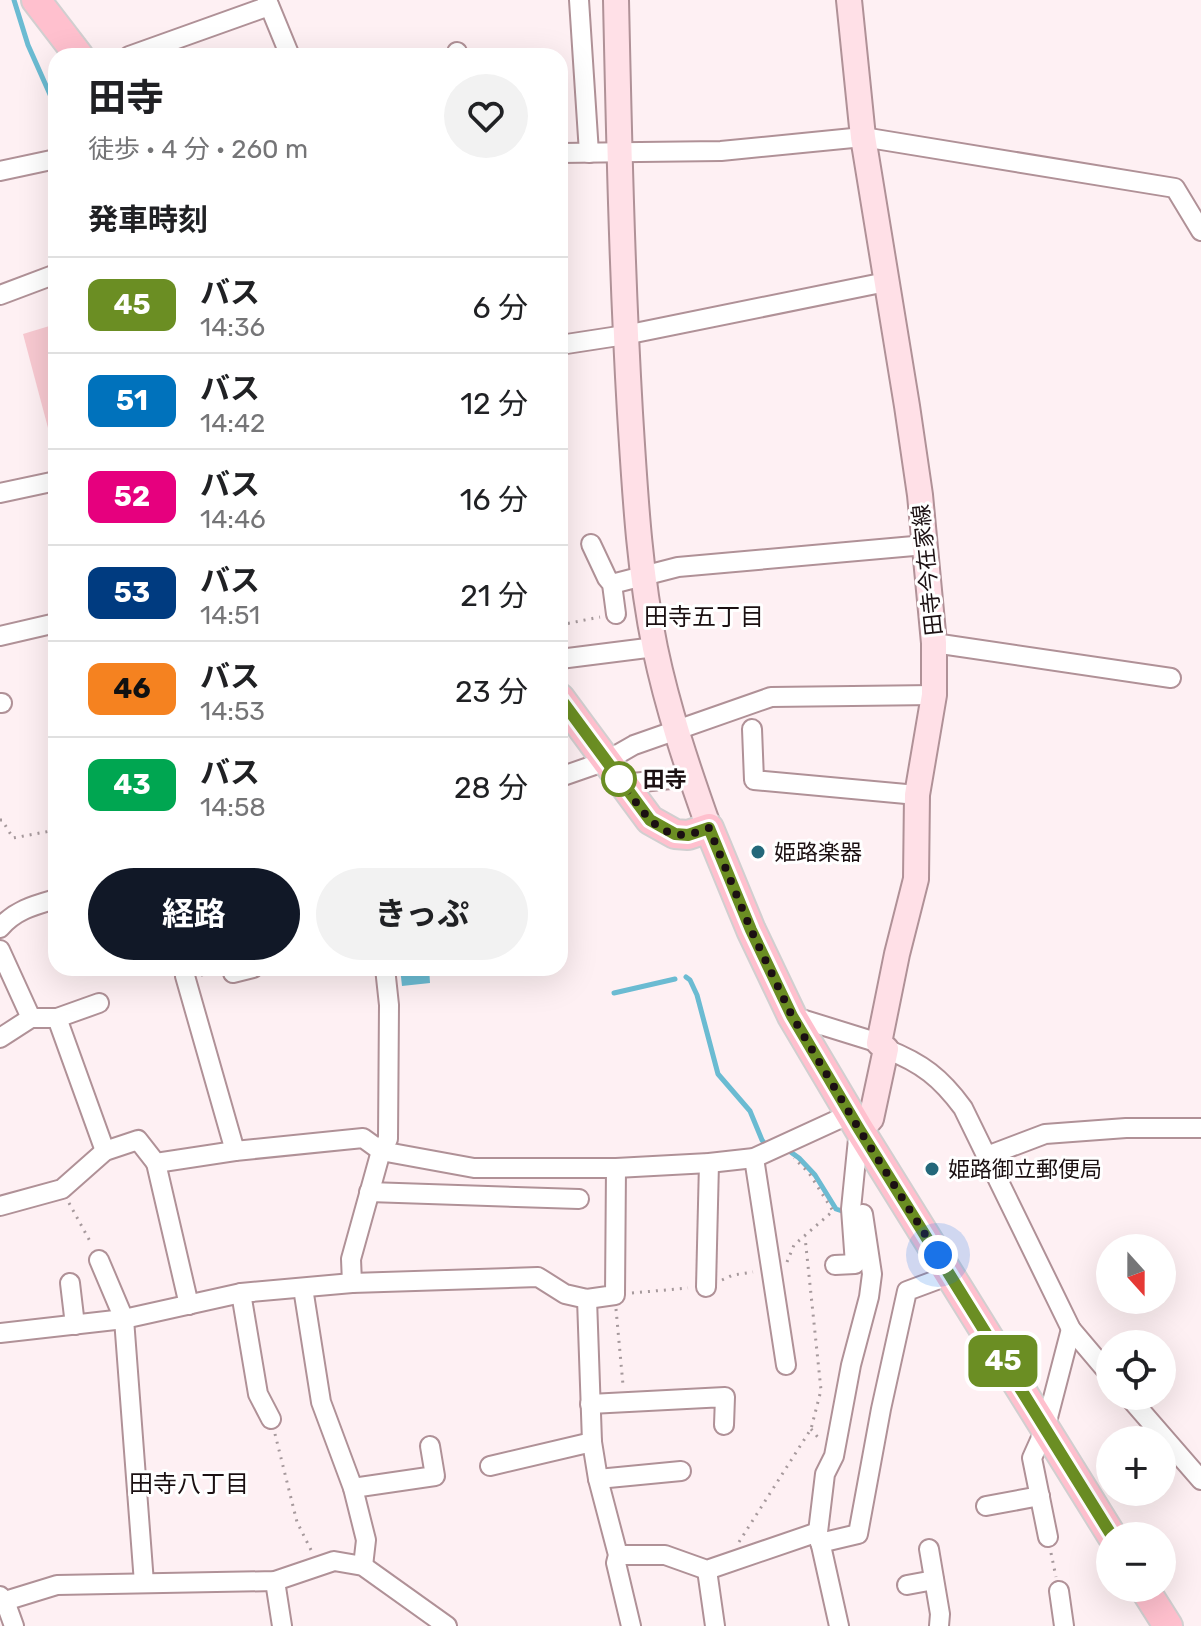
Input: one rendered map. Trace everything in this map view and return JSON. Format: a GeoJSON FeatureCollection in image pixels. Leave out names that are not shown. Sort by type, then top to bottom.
{"type":"FeatureCollection","features":[{"type":"Feature","properties":{"kind":"main road"},"geometry":{"type":"LineString","coordinates":[[36,0],[73,48]]}},
{"type":"Feature","properties":{"kind":"main road"},"geometry":{"type":"LineString","coordinates":[[616,0],[625,335],[636,517],[655,647],[690,777],[751,930],[792,1016],[1103,1522]]}},
{"type":"Feature","properties":{"kind":"main road","name":"田寺今在家線"},"geometry":{"type":"LineString","coordinates":[[849,0],[863,137],[907,406],[934,643],[934,695],[917,795],[916,879],[897,954],[871,1119],[855,1122]]}},
{"type":"Feature","properties":{"kind":"main road"},"geometry":{"type":"LineString","coordinates":[[568,709],[650,820],[675,834],[688,835],[709,828]]}},
{"type":"Feature","properties":{"kind":"main road"},"geometry":{"type":"LineString","coordinates":[[1153,1602],[1168,1626]]}},
{"type":"Feature","properties":{"kind":"street"},"geometry":{"type":"LineString","coordinates":[[579,0],[589,153]]}},
{"type":"Feature","properties":{"kind":"street"},"geometry":{"type":"LineString","coordinates":[[150,48],[268,3],[284,48]]}},
{"type":"Feature","properties":{"kind":"street"},"geometry":{"type":"LineString","coordinates":[[568,153],[721,151],[863,137],[1175,188],[1201,231]]}},
{"type":"Feature","properties":{"kind":"street"},"geometry":{"type":"LineString","coordinates":[[0,171],[48,161]]}},
{"type":"Feature","properties":{"kind":"street"},"geometry":{"type":"LineString","coordinates":[[0,295],[48,277]]}},
{"type":"Feature","properties":{"kind":"street"},"geometry":{"type":"LineString","coordinates":[[568,344],[886,282]]}},
{"type":"Feature","properties":{"kind":"street"},"geometry":{"type":"LineString","coordinates":[[0,493],[48,483]]}},
{"type":"Feature","properties":{"kind":"street"},"geometry":{"type":"LineString","coordinates":[[591,544],[612,584],[616,614]]}},
{"type":"Feature","properties":{"kind":"street"},"geometry":{"type":"LineString","coordinates":[[612,584],[678,567],[925,545]]}},
{"type":"Feature","properties":{"kind":"street"},"geometry":{"type":"LineString","coordinates":[[0,636],[48,625]]}},
{"type":"Feature","properties":{"kind":"street"},"geometry":{"type":"LineString","coordinates":[[934,643],[1171,678]]}},
{"type":"Feature","properties":{"kind":"street"},"geometry":{"type":"LineString","coordinates":[[568,658],[655,647]]}},
{"type":"Feature","properties":{"kind":"street"},"geometry":{"type":"LineString","coordinates":[[568,774],[606,761],[634,745],[771,697],[934,695]]}},
{"type":"Feature","properties":{"kind":"street"},"geometry":{"type":"LineString","coordinates":[[752,729],[754,780],[917,795]]}},
{"type":"Feature","properties":{"kind":"street"},"geometry":{"type":"LineString","coordinates":[[623,784],[690,777]]}},
{"type":"Feature","properties":{"kind":"street"},"geometry":{"type":"LineString","coordinates":[[0,928],[8,918],[28,907],[48,901]]}},
{"type":"Feature","properties":{"kind":"street"},"geometry":{"type":"LineString","coordinates":[[0,950],[31,1018]]}},
{"type":"Feature","properties":{"kind":"street"},"geometry":{"type":"LineString","coordinates":[[185,976],[235,1151]]}},
{"type":"Feature","properties":{"kind":"street"},"geometry":{"type":"LineString","coordinates":[[352,1283],[351,1259],[381,1151],[388,1139],[389,1005],[386,976]]}},
{"type":"Feature","properties":{"kind":"street"},"geometry":{"type":"LineString","coordinates":[[0,1038],[31,1018],[57,1018],[99,1003]]}},
{"type":"Feature","properties":{"kind":"street"},"geometry":{"type":"LineString","coordinates":[[792,1016],[882,1046],[926,1069],[946,1086],[963,1108],[1071,1329],[1096,1358]]}},
{"type":"Feature","properties":{"kind":"street"},"geometry":{"type":"LineString","coordinates":[[57,1018],[105,1151]]}},
{"type":"Feature","properties":{"kind":"street"},"geometry":{"type":"LineString","coordinates":[[156,1163],[235,1151],[363,1138],[381,1151],[474,1168],[616,1168],[709,1163],[754,1158],[855,1122],[851,1209],[855,1264],[835,1265]]}},
{"type":"Feature","properties":{"kind":"street"},"geometry":{"type":"LineString","coordinates":[[987,1156],[1045,1134],[1126,1128],[1201,1128]]}},
{"type":"Feature","properties":{"kind":"street"},"geometry":{"type":"LineString","coordinates":[[0,1206],[62,1189],[105,1151],[138,1140],[156,1163],[189,1305]]}},
{"type":"Feature","properties":{"kind":"street"},"geometry":{"type":"LineString","coordinates":[[754,1158],[786,1365]]}},
{"type":"Feature","properties":{"kind":"street"},"geometry":{"type":"LineString","coordinates":[[706,1287],[709,1163]]}},
{"type":"Feature","properties":{"kind":"street"},"geometry":{"type":"LineString","coordinates":[[0,1333],[124,1319],[241,1293],[352,1283],[538,1277],[565,1294],[587,1299],[615,1295],[616,1168]]}},
{"type":"Feature","properties":{"kind":"street"},"geometry":{"type":"LineString","coordinates":[[369,1192],[447,1204],[530,1206],[579,1199]]}},
{"type":"Feature","properties":{"kind":"street"},"geometry":{"type":"LineString","coordinates":[[839,1626],[819,1538],[825,1474],[834,1456],[851,1365],[869,1297],[872,1274],[863,1214]]}},
{"type":"Feature","properties":{"kind":"street"},"geometry":{"type":"LineString","coordinates":[[99,1260],[124,1319],[144,1583]]}},
{"type":"Feature","properties":{"kind":"street"},"geometry":{"type":"LineString","coordinates":[[618,1555],[665,1555],[716,1567],[819,1538],[858,1534],[907,1291],[950,1275]]}},
{"type":"Feature","properties":{"kind":"street"},"geometry":{"type":"LineString","coordinates":[[70,1283],[75,1325]]}},
{"type":"Feature","properties":{"kind":"street"},"geometry":{"type":"LineString","coordinates":[[303,1288],[321,1402],[353,1488],[366,1540],[363,1566]]}},
{"type":"Feature","properties":{"kind":"street"},"geometry":{"type":"LineString","coordinates":[[241,1293],[250,1396],[271,1419]]}},
{"type":"Feature","properties":{"kind":"street"},"geometry":{"type":"LineString","coordinates":[[587,1299],[592,1442],[631,1626]]}},
{"type":"Feature","properties":{"kind":"street"},"geometry":{"type":"LineString","coordinates":[[1048,1537],[1032,1458],[1045,1429],[1071,1329]]}},
{"type":"Feature","properties":{"kind":"street"},"geometry":{"type":"LineString","coordinates":[[590,1404],[725,1397],[724,1425]]}},
{"type":"Feature","properties":{"kind":"street"},"geometry":{"type":"LineString","coordinates":[[1140,1410],[1201,1480]]}},
{"type":"Feature","properties":{"kind":"street"},"geometry":{"type":"LineString","coordinates":[[490,1466],[592,1442]]}},
{"type":"Feature","properties":{"kind":"street"},"geometry":{"type":"LineString","coordinates":[[353,1488],[435,1476],[430,1446]]}},
{"type":"Feature","properties":{"kind":"street"},"geometry":{"type":"LineString","coordinates":[[598,1479],[681,1471]]}},
{"type":"Feature","properties":{"kind":"street"},"geometry":{"type":"LineString","coordinates":[[986,1506],[1040,1496]]}},
{"type":"Feature","properties":{"kind":"street"},"geometry":{"type":"LineString","coordinates":[[929,1549],[940,1614],[939,1626]]}},
{"type":"Feature","properties":{"kind":"street"},"geometry":{"type":"LineString","coordinates":[[14,1626],[3,1598],[57,1585],[275,1581],[334,1561],[363,1566],[447,1626]]}},
{"type":"Feature","properties":{"kind":"street"},"geometry":{"type":"LineString","coordinates":[[715,1626],[716,1567]]}},
{"type":"Feature","properties":{"kind":"street"},"geometry":{"type":"LineString","coordinates":[[907,1585],[934,1580]]}},
{"type":"Feature","properties":{"kind":"street"},"geometry":{"type":"LineString","coordinates":[[275,1581],[282,1626]]}},
{"type":"Feature","properties":{"kind":"street"},"geometry":{"type":"LineString","coordinates":[[1059,1591],[1064,1626]]}},
{"type":"Feature","properties":{"kind":"path"},"geometry":{"type":"LineString","coordinates":[[568,623],[616,614]]}},
{"type":"Feature","properties":{"kind":"path"},"geometry":{"type":"LineString","coordinates":[[0,820],[13,838],[48,831]]}},
{"type":"Feature","properties":{"kind":"path"},"geometry":{"type":"LineString","coordinates":[[624,1403],[615,1295],[706,1287],[733,1275],[772,1270],[786,1263],[794,1245],[833,1211],[809,1173],[778,1147]]}},
{"type":"Feature","properties":{"kind":"path"},"geometry":{"type":"LineString","coordinates":[[62,1189],[99,1260]]}},
{"type":"Feature","properties":{"kind":"path"},"geometry":{"type":"LineString","coordinates":[[716,1567],[811,1429],[821,1390],[805,1237]]}},
{"type":"Feature","properties":{"kind":"path"},"geometry":{"type":"LineString","coordinates":[[271,1419],[297,1522],[319,1566]]}},
{"type":"Feature","properties":{"kind":"path"},"geometry":{"type":"LineString","coordinates":[[1048,1537],[1059,1591]]}},
{"type":"Feature","properties":{"kind":"shaded area"},"geometry":{"type":"Polygon","coordinates":[[[48,326],[48,428],[23,334],[48,326]]]}},
{"type":"Feature","properties":{"kind":"water"},"geometry":{"type":"Polygon","coordinates":[[[401,976],[430,976],[430,983],[402,986],[401,976]]]}},
{"type":"Feature","properties":{"kind":"waterway"},"geometry":{"type":"LineString","coordinates":[[14,0],[28,45],[48,90]]}},
{"type":"Feature","properties":{"kind":"waterway"},"geometry":{"type":"LineString","coordinates":[[686,977],[697,995],[718,1074],[750,1111],[762,1140],[769,1146]]}},
{"type":"Feature","properties":{"kind":"waterway"},"geometry":{"type":"LineString","coordinates":[[614,993],[675,979]]}},
{"type":"Feature","properties":{"kind":"waterway"},"geometry":{"type":"LineString","coordinates":[[785,1148],[815,1175],[836,1209],[842,1211]]}},
{"type":"Feature","properties":{"kind":"bus line","name":"45"},"geometry":{"type":"LineString","coordinates":[[568,709],[650,820],[675,834],[688,835],[709,828],[751,930],[792,1016],[1103,1522]]}},
{"type":"Feature","properties":{"kind":"place","name":"田寺"},"geometry":{"type":"Point","coordinates":[619,779]}},
{"type":"Feature","properties":{"kind":"place","name":"姫路楽器"},"geometry":{"type":"Point","coordinates":[758,852]}},
{"type":"Feature","properties":{"kind":"place","name":"姫路御立郵便局"},"geometry":{"type":"Point","coordinates":[932,1169]}},
{"type":"Feature","properties":{"kind":"district","name":"田寺五丁目"},"geometry":{"type":"Point","coordinates":[704,617]}},
{"type":"Feature","properties":{"kind":"district","name":"田寺八丁目"},"geometry":{"type":"Point","coordinates":[189,1484]}},
{"type":"Feature","properties":{"kind":"route"},"geometry":{"type":"LineString","coordinates":[[619,779],[650,820],[660,827],[675,834],[688,835],[709,828],[751,930],[792,1016],[938,1255]]}}]}
